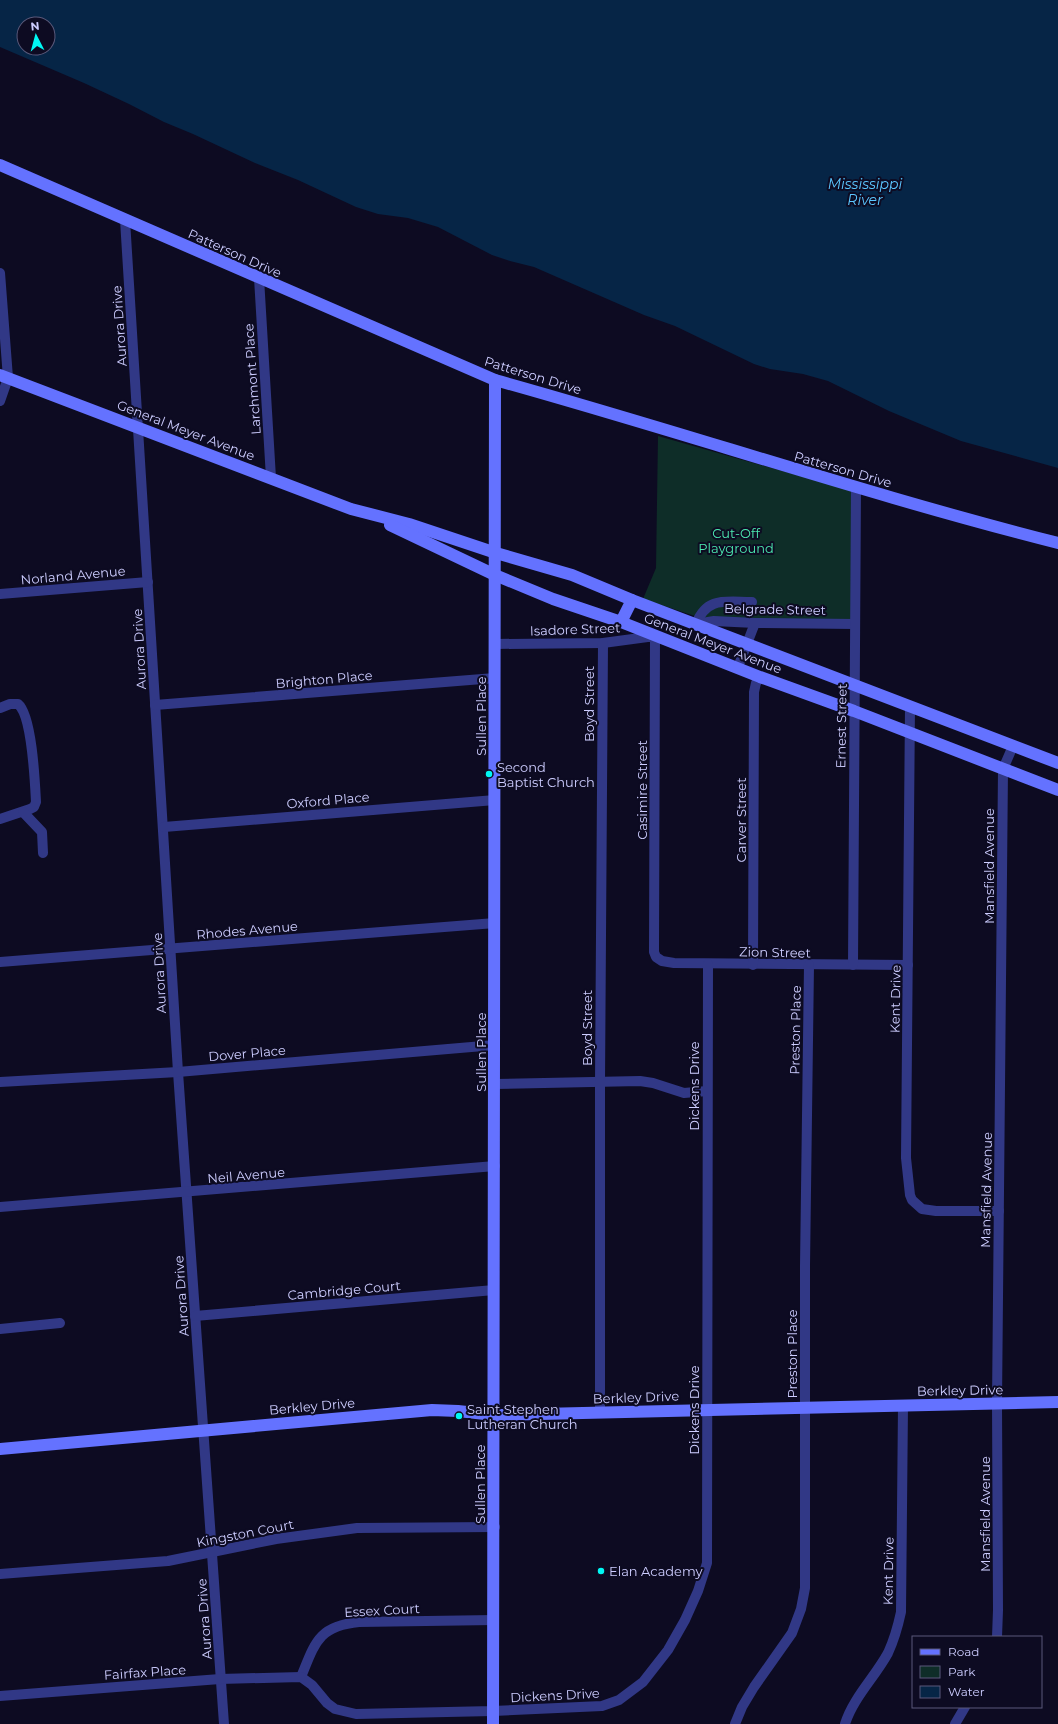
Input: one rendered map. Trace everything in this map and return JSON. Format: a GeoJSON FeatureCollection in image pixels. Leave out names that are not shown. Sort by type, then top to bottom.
{"type":"FeatureCollection","features":[{"type":"Feature","properties":{"kind":"street","name":"Patterson Drive"},"geometry":{"type":"LineString","coordinates":[[0,165],[495,380],[856,488],[1058,543]]}},
{"type":"Feature","properties":{"kind":"street","name":"Aurora Drive"},"geometry":{"type":"LineString","coordinates":[[125,220],[164,827],[178,1072],[224,1724]]}},
{"type":"Feature","properties":{"kind":"street"},"geometry":{"type":"LineString","coordinates":[[0,273],[4,376],[0,401]]}},
{"type":"Feature","properties":{"kind":"street","name":"Larchmont Place"},"geometry":{"type":"LineString","coordinates":[[259,278],[271,478]]}},
{"type":"Feature","properties":{"kind":"street","name":"General Meyer Avenue"},"geometry":{"type":"LineString","coordinates":[[4,376],[362,513],[426,541],[495,575],[553,599],[621,622],[1058,790]]}},
{"type":"Feature","properties":{"kind":"street","name":"Sullen Place"},"geometry":{"type":"LineString","coordinates":[[493,1724],[495,1527],[495,380]]}},
{"type":"Feature","properties":{"kind":"street","name":"Ernest Street"},"geometry":{"type":"LineString","coordinates":[[853,965],[856,488]]}},
{"type":"Feature","properties":{"kind":"street","name":"General Meyer Avenue"},"geometry":{"type":"LineString","coordinates":[[362,513],[409,524],[496,553],[572,575],[632,600],[1058,763]]}},
{"type":"Feature","properties":{"kind":"street","name":"Norland Avenue"},"geometry":{"type":"LineString","coordinates":[[0,594],[148,582]]}},
{"type":"Feature","properties":{"kind":"street"},"geometry":{"type":"LineString","coordinates":[[621,622],[632,600]]}},
{"type":"Feature","properties":{"kind":"street"},"geometry":{"type":"LineString","coordinates":[[696,624],[704,609],[710,605],[721,602],[752,602]]}},
{"type":"Feature","properties":{"kind":"street","name":"Belgrade Street"},"geometry":{"type":"LineString","coordinates":[[696,624],[714,621],[855,624]]}},
{"type":"Feature","properties":{"kind":"street"},"geometry":{"type":"LineString","coordinates":[[738,667],[755,623]]}},
{"type":"Feature","properties":{"kind":"street","name":"Isadore Street"},"geometry":{"type":"LineString","coordinates":[[495,644],[603,643],[655,636]]}},
{"type":"Feature","properties":{"kind":"street","name":"Casimire Street"},"geometry":{"type":"LineString","coordinates":[[654,944],[655,636]]}},
{"type":"Feature","properties":{"kind":"street","name":"Boyd Street"},"geometry":{"type":"LineString","coordinates":[[600,1412],[600,1082],[603,643]]}},
{"type":"Feature","properties":{"kind":"street","name":"Carver Street"},"geometry":{"type":"LineString","coordinates":[[753,965],[754,692],[756,683],[760,676]]}},
{"type":"Feature","properties":{"kind":"street","name":"Brighton Place"},"geometry":{"type":"LineString","coordinates":[[155,705],[495,678]]}},
{"type":"Feature","properties":{"kind":"street"},"geometry":{"type":"LineString","coordinates":[[0,708],[10,704],[18,704],[24,710],[31,743],[36,802],[34,807],[0,819]]}},
{"type":"Feature","properties":{"kind":"street","name":"Kent Drive"},"geometry":{"type":"LineString","coordinates":[[910,706],[906,1158],[910,1195],[917,1206],[922,1209],[936,1211],[999,1211]]}},
{"type":"Feature","properties":{"kind":"street","name":"Mansfield Avenue"},"geometry":{"type":"LineString","coordinates":[[997,1636],[997,1403],[1003,769],[1013,746]]}},
{"type":"Feature","properties":{"kind":"street","name":"Oxford Place"},"geometry":{"type":"LineString","coordinates":[[164,827],[495,800]]}},
{"type":"Feature","properties":{"kind":"street"},"geometry":{"type":"LineString","coordinates":[[23,812],[42,832],[43,853]]}},
{"type":"Feature","properties":{"kind":"street","name":"Rhodes Avenue"},"geometry":{"type":"LineString","coordinates":[[0,962],[495,923]]}},
{"type":"Feature","properties":{"kind":"street","name":"Zion Street"},"geometry":{"type":"LineString","coordinates":[[654,944],[656,957],[662,961],[753,965],[908,965]]}},
{"type":"Feature","properties":{"kind":"street","name":"Dickens Drive"},"geometry":{"type":"LineString","coordinates":[[494,1712],[602,1706],[613,1703],[643,1682],[668,1650],[686,1620],[708,1563],[708,964]]}},
{"type":"Feature","properties":{"kind":"street","name":"Preston Place"},"geometry":{"type":"LineString","coordinates":[[735,1724],[742,1707],[754,1687],[792,1633],[801,1609],[805,1588],[806,1208],[810,965]]}},
{"type":"Feature","properties":{"kind":"street","name":"Dover Place"},"geometry":{"type":"LineString","coordinates":[[0,1082],[178,1072],[495,1045]]}},
{"type":"Feature","properties":{"kind":"street"},"geometry":{"type":"LineString","coordinates":[[495,1084],[640,1081],[653,1083],[684,1092],[707,1091]]}},
{"type":"Feature","properties":{"kind":"street","name":"Neil Avenue"},"geometry":{"type":"LineString","coordinates":[[0,1207],[186,1193],[495,1166]]}},
{"type":"Feature","properties":{"kind":"street","name":"Cambridge Court"},"geometry":{"type":"LineString","coordinates":[[195,1316],[494,1290]]}},
{"type":"Feature","properties":{"kind":"street"},"geometry":{"type":"LineString","coordinates":[[0,1329],[60,1323]]}},
{"type":"Feature","properties":{"kind":"street","name":"Berkley Drive"},"geometry":{"type":"LineString","coordinates":[[0,1449],[432,1410],[472,1412],[494,1415],[1058,1402]]}},
{"type":"Feature","properties":{"kind":"street","name":"Kent Drive"},"geometry":{"type":"LineString","coordinates":[[844,1724],[887,1654],[893,1641],[901,1612],[903,1405]]}},
{"type":"Feature","properties":{"kind":"street","name":"Kingston Court"},"geometry":{"type":"LineString","coordinates":[[0,1574],[168,1561],[276,1539],[357,1528],[495,1527]]}},
{"type":"Feature","properties":{"kind":"street","name":"Essex Court"},"geometry":{"type":"LineString","coordinates":[[301,1677],[319,1638],[324,1632],[340,1625],[359,1622],[494,1620]]}},
{"type":"Feature","properties":{"kind":"street"},"geometry":{"type":"LineString","coordinates":[[301,1677],[312,1685],[327,1703],[347,1713],[494,1712]]}},
{"type":"Feature","properties":{"kind":"street","name":"Fairfax Place"},"geometry":{"type":"LineString","coordinates":[[0,1696],[220,1679],[301,1677]]}},
{"type":"Feature","properties":{"kind":"street"},"geometry":{"type":"LineString","coordinates":[[955,1724],[964,1708]]}},
{"type":"Feature","properties":{"kind":"green space","name":"Cut-Off Playground"},"geometry":{"type":"Polygon","coordinates":[[[658,436],[853,491],[852,621],[704,619],[643,599],[656,568],[658,436]]]}},
{"type":"Feature","properties":{"kind":"water","name":"Mississippi River"},"geometry":{"type":"Polygon","coordinates":[[[0,0],[1058,0],[1058,468],[961,441],[889,411],[828,381],[803,374],[770,369],[754,364],[675,326],[644,315],[534,267],[492,255],[438,227],[408,218],[378,214],[356,207],[298,180],[255,163],[164,122],[84,83],[21,56],[56,56],[56,16],[16,16],[16,54],[0,47],[0,0]]]}},
{"type":"Feature","properties":{"kind":"place","name":"Second Baptist Church"},"geometry":{"type":"Point","coordinates":[489,774]}},
{"type":"Feature","properties":{"kind":"place","name":"Saint Stephen Lutheran Church"},"geometry":{"type":"Point","coordinates":[459,1416]}},
{"type":"Feature","properties":{"kind":"place","name":"Elan Academy"},"geometry":{"type":"Point","coordinates":[601,1571]}}]}
